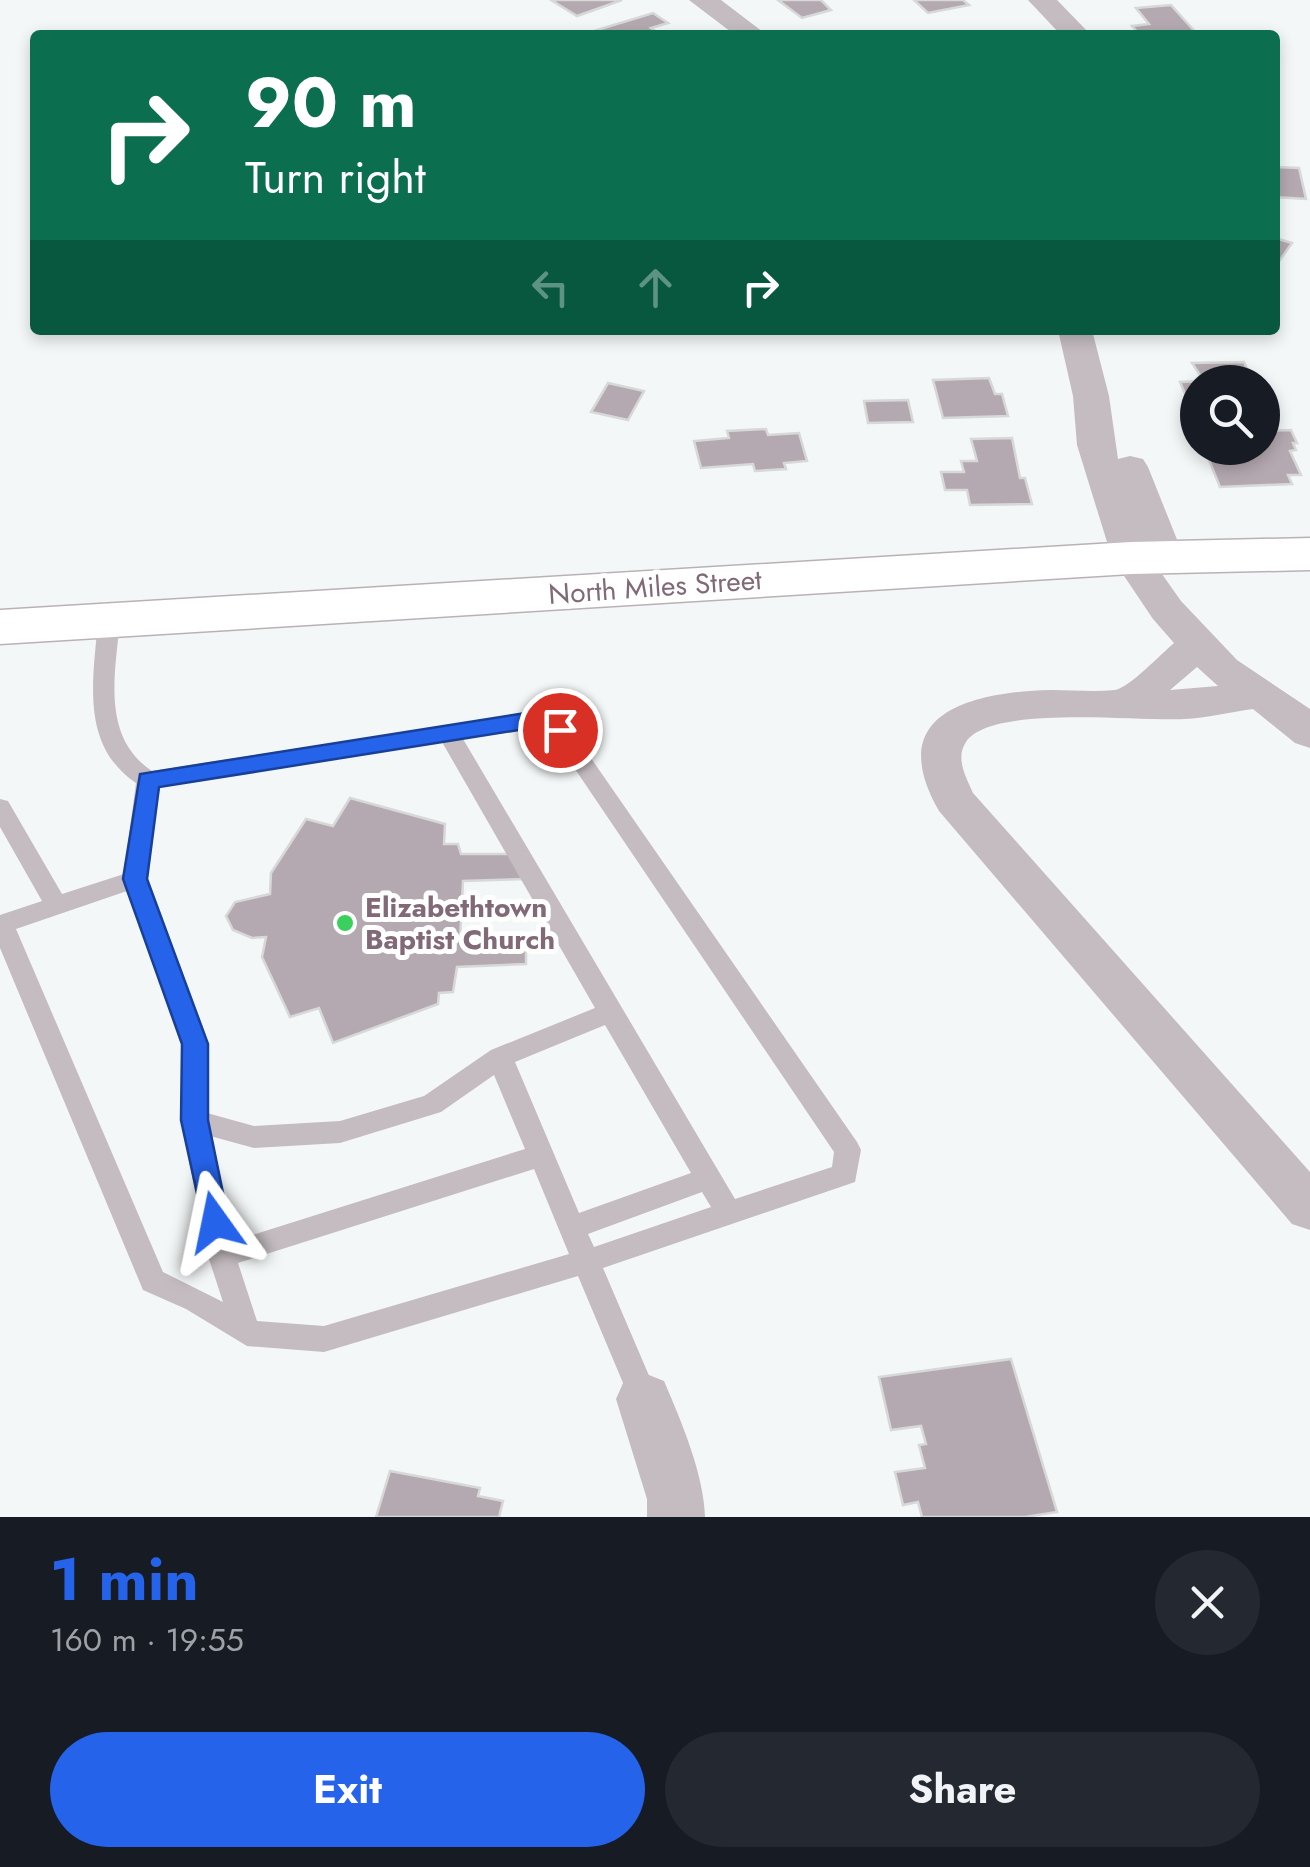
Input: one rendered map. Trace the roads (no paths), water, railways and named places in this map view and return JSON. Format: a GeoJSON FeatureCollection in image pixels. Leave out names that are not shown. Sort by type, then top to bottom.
{"type":"FeatureCollection","features":[{"type":"Feature","properties":{"kind":"main road","name":"North Miles Street"},"geometry":{"type":"LineString","coordinates":[[0,628],[1148,558],[1310,554]]}},
{"type":"Feature","properties":{"kind":"street"},"geometry":{"type":"LineString","coordinates":[[702,0],[746,30]]}},
{"type":"Feature","properties":{"kind":"street"},"geometry":{"type":"LineString","coordinates":[[1042,0],[1072,30]]}},
{"type":"Feature","properties":{"kind":"street"},"geometry":{"type":"LineString","coordinates":[[1076,335],[1091,396],[1094,444],[1148,558],[1166,610],[1223,670],[1310,733]]}},
{"type":"Feature","properties":{"kind":"street"},"geometry":{"type":"LineString","coordinates":[[1129,704],[1198,644]]}},
{"type":"Feature","properties":{"kind":"street"},"geometry":{"type":"LineString","coordinates":[[1258,694],[1184,705],[1003,706],[970,715],[947,734],[940,753],[940,778],[954,800],[1310,1208]]}},
{"type":"Feature","properties":{"kind":"street"},"geometry":{"type":"LineString","coordinates":[[644,1399],[676,1498],[676,1517]]}},
{"type":"Feature","properties":{"kind":"lane"},"geometry":{"type":"LineString","coordinates":[[109,621],[103,708],[116,756],[129,770],[148,780],[532,720],[560,730],[848,1150],[845,1174],[588,1261],[324,1339],[248,1333],[196,1300],[154,1281],[2,924],[135,879]]}},
{"type":"Feature","properties":{"kind":"lane"},"geometry":{"type":"LineString","coordinates":[[448,732],[728,1214]]}},
{"type":"Feature","properties":{"kind":"lane"},"geometry":{"type":"LineString","coordinates":[[148,780],[135,879],[195,1044],[194,1120],[222,1256],[248,1333]]}},
{"type":"Feature","properties":{"kind":"lane"},"geometry":{"type":"LineString","coordinates":[[0,807],[56,905]]}},
{"type":"Feature","properties":{"kind":"lane"},"geometry":{"type":"LineString","coordinates":[[194,1120],[254,1137],[340,1132],[432,1104],[500,1057],[610,1012]]}},
{"type":"Feature","properties":{"kind":"lane"},"geometry":{"type":"LineString","coordinates":[[500,1057],[644,1399]]}},
{"type":"Feature","properties":{"kind":"lane"},"geometry":{"type":"LineString","coordinates":[[222,1256],[543,1155]]}},
{"type":"Feature","properties":{"kind":"lane"},"geometry":{"type":"LineString","coordinates":[[574,1227],[708,1178]]}},
{"type":"Feature","properties":{"kind":"place","name":"Elizabethtown Baptist Church"},"geometry":{"type":"Point","coordinates":[345,923]}}]}
